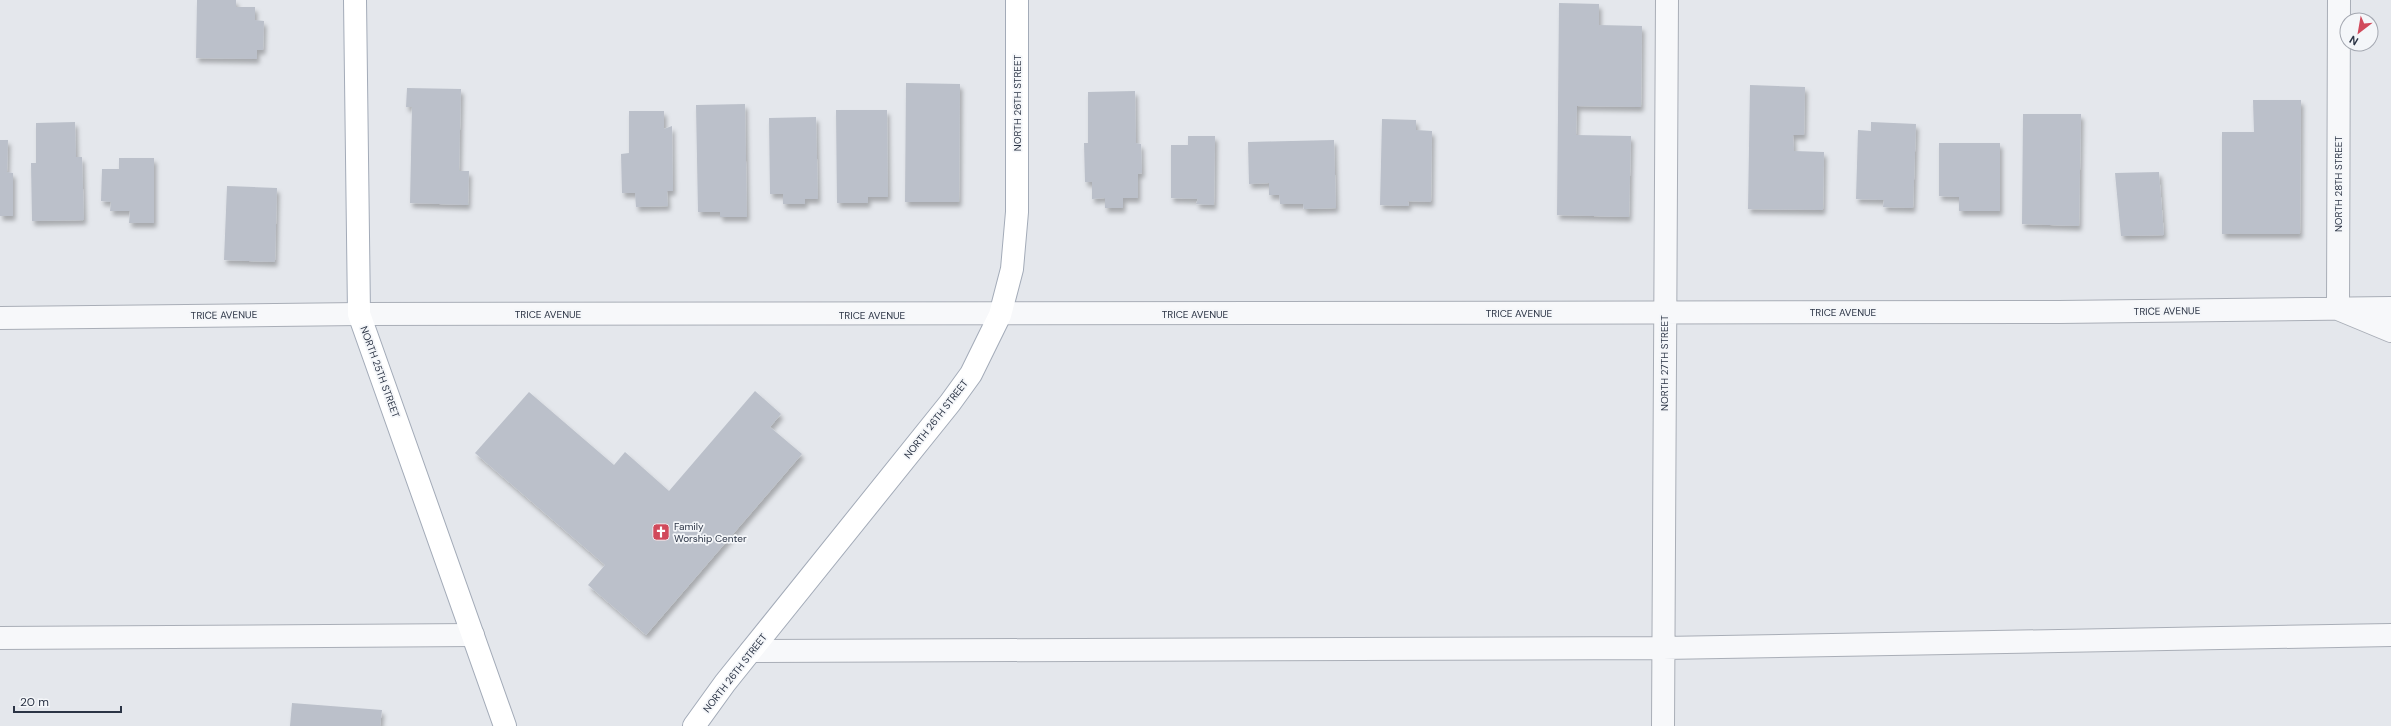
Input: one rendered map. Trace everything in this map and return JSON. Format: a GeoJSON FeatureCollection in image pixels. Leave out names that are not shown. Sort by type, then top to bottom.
{"type":"FeatureCollection","features":[{"type":"Feature","properties":{"kind":"main road","name":"NORTH 25TH STREET"},"geometry":{"type":"LineString","coordinates":[[355,0],[359,314],[473,635],[508,723]]}},
{"type":"Feature","properties":{"kind":"main road","name":"NORTH 26TH STREET"},"geometry":{"type":"LineString","coordinates":[[694,726],[751,651],[971,374],[1000,315],[1012,269],[1017,212],[1017,0]]}},
{"type":"Feature","properties":{"kind":"street","name":"NORTH 27TH STREET"},"geometry":{"type":"LineString","coordinates":[[1663,726],[1667,0]]}},
{"type":"Feature","properties":{"kind":"street","name":"NORTH 28TH STREET"},"geometry":{"type":"LineString","coordinates":[[2338,309],[2339,0]]}},
{"type":"Feature","properties":{"kind":"street","name":"TRICE AVENUE"},"geometry":{"type":"LineString","coordinates":[[0,318],[359,314],[1000,315],[2059,312],[2391,308]]}},
{"type":"Feature","properties":{"kind":"street"},"geometry":{"type":"LineString","coordinates":[[2338,309],[2391,331]]}},
{"type":"Feature","properties":{"kind":"street"},"geometry":{"type":"LineString","coordinates":[[0,638],[473,635]]}},
{"type":"Feature","properties":{"kind":"street"},"geometry":{"type":"LineString","coordinates":[[751,651],[1663,648],[2391,635]]}},
{"type":"Feature","properties":{"kind":"building"},"geometry":{"type":"Polygon","coordinates":[[[197,0],[236,0],[236,7],[255,7],[255,20],[264,21],[263,50],[257,50],[257,59],[196,58],[197,0]]]}},
{"type":"Feature","properties":{"kind":"building"},"geometry":{"type":"Polygon","coordinates":[[[1559,3],[1599,4],[1599,25],[1642,26],[1641,107],[1577,106],[1576,135],[1631,136],[1629,217],[1557,215],[1559,3]]]}},
{"type":"Feature","properties":{"kind":"building"},"geometry":{"type":"Polygon","coordinates":[[[906,83],[960,84],[959,202],[905,202],[906,83]]]}},
{"type":"Feature","properties":{"kind":"building"},"geometry":{"type":"Polygon","coordinates":[[[1750,85],[1805,87],[1804,135],[1793,135],[1794,151],[1824,152],[1823,210],[1748,209],[1750,85]]]}},
{"type":"Feature","properties":{"kind":"building"},"geometry":{"type":"Polygon","coordinates":[[[407,88],[461,89],[459,171],[469,171],[468,205],[410,203],[412,107],[406,107],[407,88]]]}},
{"type":"Feature","properties":{"kind":"building"},"geometry":{"type":"Polygon","coordinates":[[[1135,91],[1136,143],[1141,144],[1142,173],[1138,174],[1138,198],[1123,198],[1123,208],[1105,208],[1105,198],[1092,199],[1092,182],[1085,182],[1084,143],[1088,143],[1088,92],[1135,91]]]}},
{"type":"Feature","properties":{"kind":"building"},"geometry":{"type":"Polygon","coordinates":[[[2253,100],[2301,100],[2300,234],[2222,234],[2222,132],[2254,132],[2253,100]]]}},
{"type":"Feature","properties":{"kind":"building"},"geometry":{"type":"Polygon","coordinates":[[[745,104],[747,217],[720,217],[720,212],[698,212],[696,105],[745,104]]]}},
{"type":"Feature","properties":{"kind":"building"},"geometry":{"type":"Polygon","coordinates":[[[836,110],[887,110],[888,197],[868,197],[868,203],[837,203],[836,110]]]}},
{"type":"Feature","properties":{"kind":"building"},"geometry":{"type":"Polygon","coordinates":[[[629,111],[664,111],[664,129],[672,126],[673,191],[667,191],[668,206],[636,207],[635,193],[622,193],[621,154],[629,153],[629,111]]]}},
{"type":"Feature","properties":{"kind":"building"},"geometry":{"type":"Polygon","coordinates":[[[2023,114],[2081,114],[2079,226],[2022,224],[2023,114]]]}},
{"type":"Feature","properties":{"kind":"building"},"geometry":{"type":"Polygon","coordinates":[[[816,117],[818,199],[805,199],[805,204],[783,204],[783,194],[770,194],[769,118],[816,117]]]}},
{"type":"Feature","properties":{"kind":"building"},"geometry":{"type":"Polygon","coordinates":[[[1382,119],[1416,120],[1416,130],[1432,131],[1431,202],[1408,201],[1409,206],[1380,205],[1382,119]]]}},
{"type":"Feature","properties":{"kind":"building"},"geometry":{"type":"Polygon","coordinates":[[[75,122],[76,157],[82,157],[84,220],[32,221],[31,163],[36,163],[36,123],[75,122]]]}},
{"type":"Feature","properties":{"kind":"building"},"geometry":{"type":"Polygon","coordinates":[[[1871,122],[1916,124],[1913,208],[1883,207],[1884,200],[1856,199],[1858,130],[1871,131],[1871,122]]]}},
{"type":"Feature","properties":{"kind":"building"},"geometry":{"type":"Polygon","coordinates":[[[1188,136],[1215,136],[1214,205],[1196,204],[1198,199],[1171,198],[1171,145],[1188,145],[1188,136]]]}},
{"type":"Feature","properties":{"kind":"building"},"geometry":{"type":"Polygon","coordinates":[[[0,140],[8,140],[7,172],[13,173],[13,216],[0,216],[0,140]]]}},
{"type":"Feature","properties":{"kind":"building"},"geometry":{"type":"Polygon","coordinates":[[[1334,140],[1336,208],[1304,209],[1303,204],[1280,204],[1279,195],[1269,195],[1269,183],[1249,184],[1248,142],[1334,140]]]}},
{"type":"Feature","properties":{"kind":"building"},"geometry":{"type":"Polygon","coordinates":[[[1939,143],[2000,143],[2000,211],[1959,211],[1959,197],[1939,196],[1939,143]]]}},
{"type":"Feature","properties":{"kind":"building"},"geometry":{"type":"Polygon","coordinates":[[[119,158],[154,158],[154,223],[129,223],[130,211],[110,211],[111,202],[101,201],[102,169],[119,169],[119,158]]]}},
{"type":"Feature","properties":{"kind":"building"},"geometry":{"type":"Polygon","coordinates":[[[2159,172],[2164,235],[2121,236],[2115,173],[2159,172]]]}},
{"type":"Feature","properties":{"kind":"building"},"geometry":{"type":"Polygon","coordinates":[[[227,186],[277,188],[275,262],[224,260],[227,186]]]}},
{"type":"Feature","properties":{"kind":"building"},"geometry":{"type":"Polygon","coordinates":[[[755,391],[781,414],[770,427],[802,454],[646,635],[588,585],[605,565],[475,453],[529,392],[614,465],[625,452],[669,491],[755,391]]]}},
{"type":"Feature","properties":{"kind":"building"},"geometry":{"type":"Polygon","coordinates":[[[292,703],[382,710],[380,726],[290,726],[292,703]]]}},
{"type":"Feature","properties":{"kind":"place","name":"Family Worship Center"},"geometry":{"type":"Point","coordinates":[661,532]}}]}
